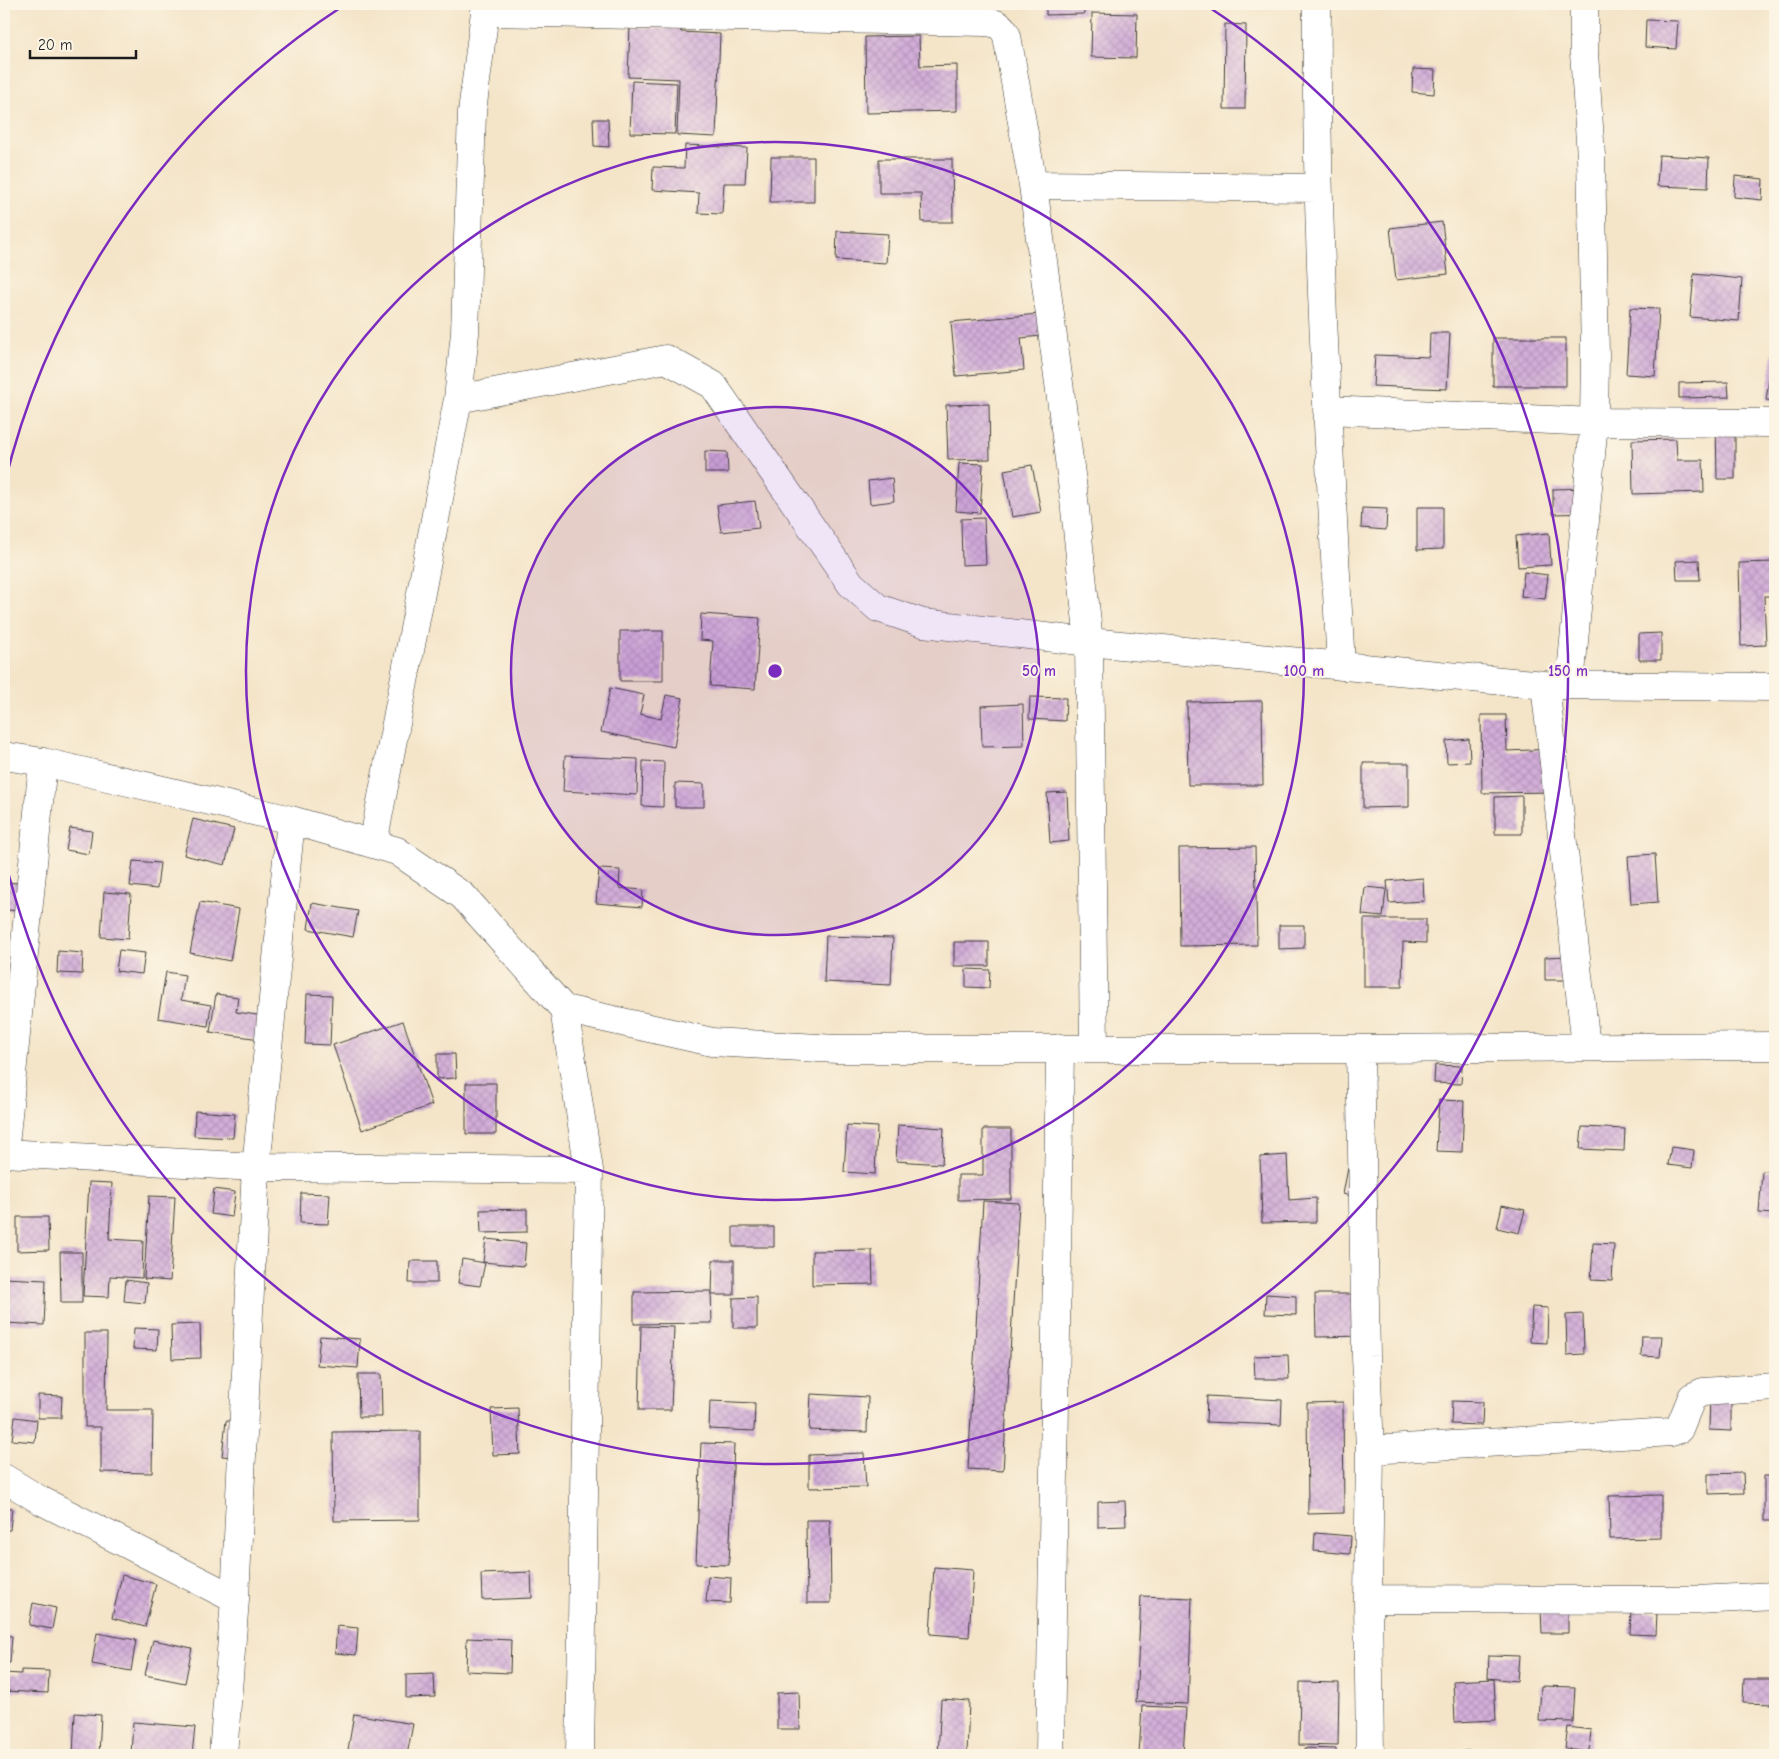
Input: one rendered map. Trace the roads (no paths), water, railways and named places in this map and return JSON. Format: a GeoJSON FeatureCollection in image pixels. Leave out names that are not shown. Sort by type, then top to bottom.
{"type":"FeatureCollection","features":[{"type":"Feature","properties":{"kind":"street"},"geometry":{"type":"LineString","coordinates":[[1317,4],[1316,104],[1321,295],[1341,666]]}},
{"type":"Feature","properties":{"kind":"street"},"geometry":{"type":"LineString","coordinates":[[1584,4],[1584,52],[1591,156],[1595,355],[1594,422],[1558,685],[1586,1046]]}},
{"type":"Feature","properties":{"kind":"street"},"geometry":{"type":"LineString","coordinates":[[373,844],[458,399],[465,333],[472,112],[485,8],[996,23],[1003,27],[1007,36],[1033,185],[1073,490],[1088,642],[1094,1048]]}},
{"type":"Feature","properties":{"kind":"street"},"geometry":{"type":"LineString","coordinates":[[1033,185],[1318,188]]}},
{"type":"Feature","properties":{"kind":"street"},"geometry":{"type":"LineString","coordinates":[[458,399],[666,359],[713,385],[851,584],[878,608],[923,623],[1088,642],[1558,685],[1775,687]]}},
{"type":"Feature","properties":{"kind":"street"},"geometry":{"type":"LineString","coordinates":[[1327,410],[1594,422],[1775,423]]}},
{"type":"Feature","properties":{"kind":"street"},"geometry":{"type":"LineString","coordinates":[[4,756],[44,762],[290,820],[397,851],[463,896],[564,1008],[589,1170],[580,1755]]}},
{"type":"Feature","properties":{"kind":"street"},"geometry":{"type":"LineString","coordinates":[[44,762],[4,1154],[256,1167],[589,1170]]}},
{"type":"Feature","properties":{"kind":"street"},"geometry":{"type":"LineString","coordinates":[[223,1755],[235,1599],[256,1167],[290,820]]}},
{"type":"Feature","properties":{"kind":"street"},"geometry":{"type":"LineString","coordinates":[[564,1008],[712,1042],[837,1049],[1360,1049],[1775,1046]]}},
{"type":"Feature","properties":{"kind":"street"},"geometry":{"type":"LineString","coordinates":[[1050,1755],[1060,1048]]}},
{"type":"Feature","properties":{"kind":"street"},"geometry":{"type":"LineString","coordinates":[[1360,1049],[1370,1450],[1368,1599],[1370,1755]]}},
{"type":"Feature","properties":{"kind":"street"},"geometry":{"type":"LineString","coordinates":[[1370,1450],[1672,1432],[1679,1428],[1692,1397],[1702,1392],[1775,1387]]}},
{"type":"Feature","properties":{"kind":"street"},"geometry":{"type":"LineString","coordinates":[[4,1478],[40,1500],[235,1599]]}},
{"type":"Feature","properties":{"kind":"street"},"geometry":{"type":"LineString","coordinates":[[1368,1599],[1696,1600],[1775,1596]]}}]}
